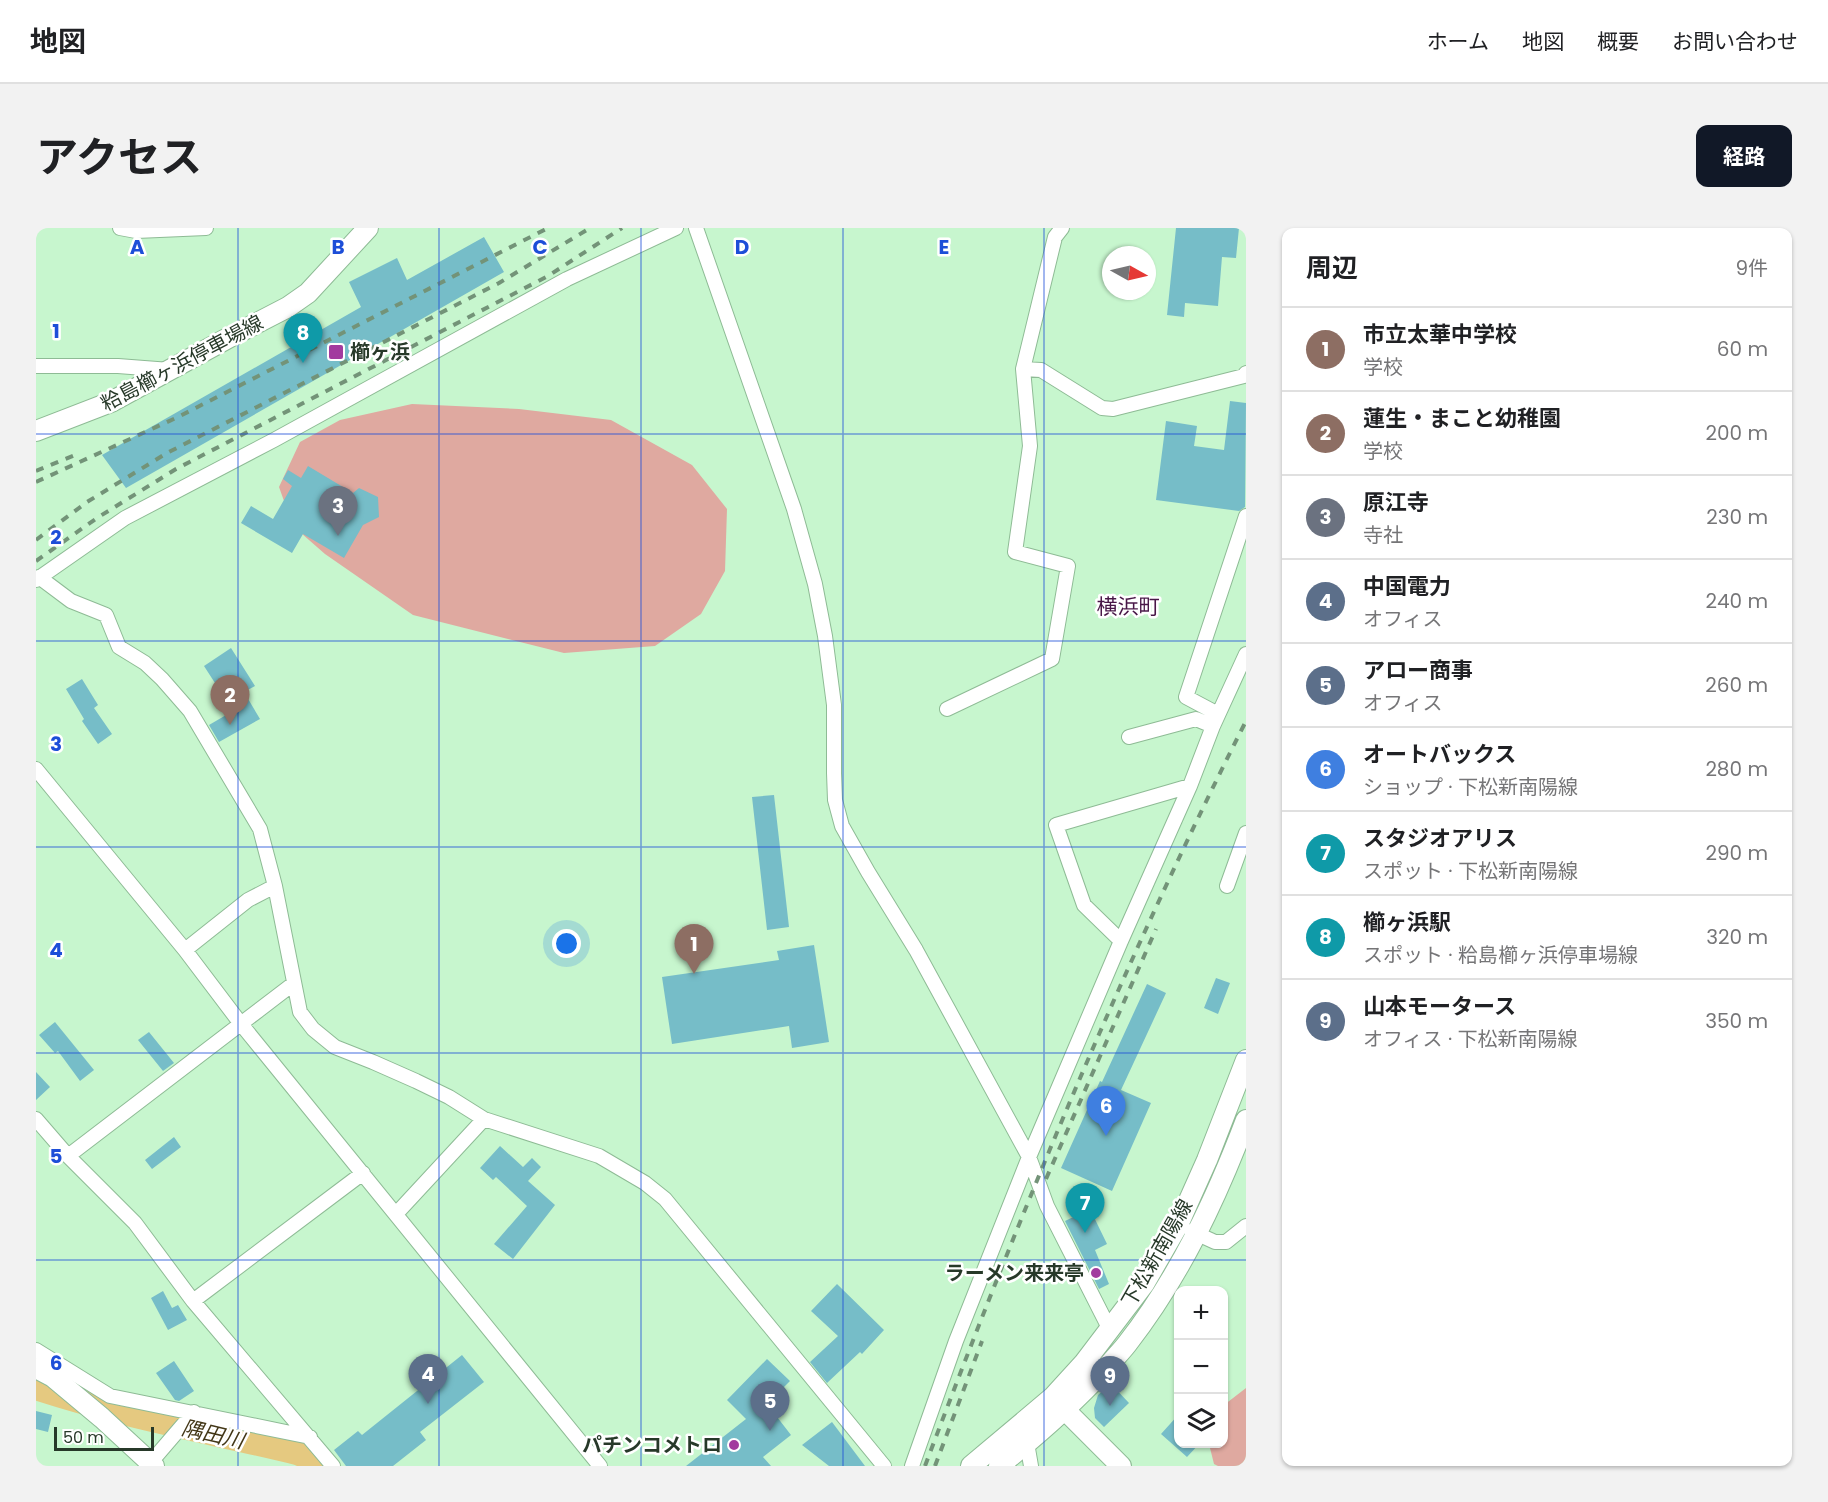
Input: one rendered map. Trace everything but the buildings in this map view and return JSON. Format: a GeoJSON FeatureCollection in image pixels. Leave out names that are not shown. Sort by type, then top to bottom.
{"type":"FeatureCollection","features":[{"type":"Feature","properties":{"kind":"main road","name":"粭島櫛ヶ浜停車場線"},"geometry":{"type":"LineString","coordinates":[[36,432],[111,402],[288,307],[327,274],[368,228]]}},
{"type":"Feature","properties":{"kind":"main road","name":"下松新南陽線"},"geometry":{"type":"LineString","coordinates":[[999,1466],[1027,1443],[1059,1404],[1084,1363],[1144,1284],[1178,1225],[1207,1160],[1246,1060]]}},
{"type":"Feature","properties":{"kind":"main road","name":"下松新南陽線"},"geometry":{"type":"LineString","coordinates":[[971,1466],[1059,1404],[1127,1345],[1161,1295],[1197,1234],[1227,1170],[1246,1120]]}},
{"type":"Feature","properties":{"kind":"main road"},"geometry":{"type":"LineString","coordinates":[[36,1368],[53,1377],[152,1464]]}},
{"type":"Feature","properties":{"kind":"main road"},"geometry":{"type":"LineString","coordinates":[[1059,1404],[1120,1466]]}},
{"type":"Feature","properties":{"kind":"street"},"geometry":{"type":"LineString","coordinates":[[120,228],[136,231],[206,228]]}},
{"type":"Feature","properties":{"kind":"street"},"geometry":{"type":"LineString","coordinates":[[676,228],[567,279],[263,446],[125,518],[38,578],[71,601],[106,615],[119,646],[145,663],[190,711],[260,829],[275,886],[300,1012],[313,1029],[335,1047],[416,1081],[484,1119],[599,1156],[645,1183],[665,1199],[884,1466]]}},
{"type":"Feature","properties":{"kind":"street"},"geometry":{"type":"LineString","coordinates":[[696,228],[794,509],[815,584],[825,636],[834,705],[835,800],[842,826],[916,950],[1029,1157],[1047,1206],[1110,1330]]}},
{"type":"Feature","properties":{"kind":"street"},"geometry":{"type":"LineString","coordinates":[[947,709],[1052,659],[1068,567],[1015,552],[1030,446],[1023,369],[1055,237],[1062,228]]}},
{"type":"Feature","properties":{"kind":"street"},"geometry":{"type":"LineString","coordinates":[[36,366],[118,366],[172,370]]}},
{"type":"Feature","properties":{"kind":"street"},"geometry":{"type":"LineString","coordinates":[[1023,369],[1041,369],[1102,408],[1113,409],[1244,376],[1246,373]]}},
{"type":"Feature","properties":{"kind":"street"},"geometry":{"type":"LineString","coordinates":[[1215,720],[1186,697],[1246,516]]}},
{"type":"Feature","properties":{"kind":"street"},"geometry":{"type":"LineString","coordinates":[[912,1466],[956,1341],[1029,1157],[1190,786],[1215,720],[1246,654]]}},
{"type":"Feature","properties":{"kind":"street"},"geometry":{"type":"LineString","coordinates":[[1129,736],[1196,719],[1215,720]]}},
{"type":"Feature","properties":{"kind":"street"},"geometry":{"type":"LineString","coordinates":[[36,769],[185,950],[241,1024],[600,1466]]}},
{"type":"Feature","properties":{"kind":"street"},"geometry":{"type":"LineString","coordinates":[[1121,941],[1084,905],[1056,825],[1190,786]]}},
{"type":"Feature","properties":{"kind":"street"},"geometry":{"type":"LineString","coordinates":[[1227,886],[1246,833]]}},
{"type":"Feature","properties":{"kind":"street"},"geometry":{"type":"LineString","coordinates":[[185,950],[248,900],[275,886]]}},
{"type":"Feature","properties":{"kind":"street"},"geometry":{"type":"LineString","coordinates":[[68,1156],[293,984]]}},
{"type":"Feature","properties":{"kind":"street"},"geometry":{"type":"LineString","coordinates":[[36,1119],[68,1156],[135,1223],[193,1301],[333,1466]]}},
{"type":"Feature","properties":{"kind":"street"},"geometry":{"type":"LineString","coordinates":[[396,1214],[484,1119]]}},
{"type":"Feature","properties":{"kind":"street"},"geometry":{"type":"LineString","coordinates":[[193,1301],[363,1173]]}},
{"type":"Feature","properties":{"kind":"street"},"geometry":{"type":"LineString","coordinates":[[1178,1225],[1215,1242],[1226,1242],[1246,1226]]}},
{"type":"Feature","properties":{"kind":"street"},"geometry":{"type":"LineString","coordinates":[[36,1350],[110,1396],[310,1437]]}},
{"type":"Feature","properties":{"kind":"street"},"geometry":{"type":"LineString","coordinates":[[152,1464],[194,1412]]}},
{"type":"Feature","properties":{"kind":"street"},"geometry":{"type":"LineString","coordinates":[[1027,1443],[1030,1466]]}},
{"type":"Feature","properties":{"kind":"shaded area"},"geometry":{"type":"Polygon","coordinates":[[[412,404],[519,409],[611,420],[692,465],[727,509],[725,571],[701,614],[655,646],[564,653],[413,615],[325,554],[293,526],[279,487],[300,442],[340,420],[412,404]]]}},
{"type":"Feature","properties":{"kind":"shaded area"},"geometry":{"type":"Polygon","coordinates":[[[1246,1388],[1246,1466],[1214,1464],[1210,1448],[1228,1448],[1228,1402],[1246,1388]]]}},
{"type":"Feature","properties":{"kind":"waterway","name":"隅田川"},"geometry":{"type":"LineString","coordinates":[[36,1388],[133,1415],[297,1453],[314,1460],[318,1466]]}},
{"type":"Feature","properties":{"kind":"railway"},"geometry":{"type":"LineString","coordinates":[[36,482],[178,417],[548,228]]}},
{"type":"Feature","properties":{"kind":"railway"},"geometry":{"type":"LineString","coordinates":[[36,540],[87,502],[167,453],[499,283],[590,228]]}},
{"type":"Feature","properties":{"kind":"railway"},"geometry":{"type":"LineString","coordinates":[[36,561],[97,518],[176,469],[548,276],[622,228]]}},
{"type":"Feature","properties":{"kind":"railway"},"geometry":{"type":"LineString","coordinates":[[36,471],[75,455]]}},
{"type":"Feature","properties":{"kind":"railway"},"geometry":{"type":"LineString","coordinates":[[925,1466],[998,1277],[1075,1089],[1158,904],[1246,721]]}},
{"type":"Feature","properties":{"kind":"railway"},"geometry":{"type":"LineString","coordinates":[[1046,1179],[1156,929]]}},
{"type":"Feature","properties":{"kind":"railway"},"geometry":{"type":"LineString","coordinates":[[935,1466],[982,1341]]}},
{"type":"Feature","properties":{"kind":"place","name":"櫛ヶ浜"},"geometry":{"type":"Point","coordinates":[336,352]}},
{"type":"Feature","properties":{"kind":"place","name":"櫛ヶ浜駅"},"geometry":{"type":"Point","coordinates":[303,363]}},
{"type":"Feature","properties":{"kind":"place","name":"原江寺"},"geometry":{"type":"Point","coordinates":[338,536]}},
{"type":"Feature","properties":{"kind":"place","name":"蓮生・まこと幼稚園"},"geometry":{"type":"Point","coordinates":[230,725]}},
{"type":"Feature","properties":{"kind":"place","name":"市立太華中学校"},"geometry":{"type":"Point","coordinates":[694,974]}},
{"type":"Feature","properties":{"kind":"place","name":"オートバックス"},"geometry":{"type":"Point","coordinates":[1106,1136]}},
{"type":"Feature","properties":{"kind":"place","name":"スタジオアリス"},"geometry":{"type":"Point","coordinates":[1085,1233]}},
{"type":"Feature","properties":{"kind":"place","name":"ラーメン来来亭"},"geometry":{"type":"Point","coordinates":[1096,1273]}},
{"type":"Feature","properties":{"kind":"place","name":"中国電力"},"geometry":{"type":"Point","coordinates":[428,1404]}},
{"type":"Feature","properties":{"kind":"place","name":"山本モータース"},"geometry":{"type":"Point","coordinates":[1110,1406]}},
{"type":"Feature","properties":{"kind":"place","name":"アロー商事"},"geometry":{"type":"Point","coordinates":[770,1431]}},
{"type":"Feature","properties":{"kind":"place","name":"パチンコメトロ"},"geometry":{"type":"Point","coordinates":[734,1445]}},
{"type":"Feature","properties":{"kind":"district","name":"横浜町"},"geometry":{"type":"Point","coordinates":[1128,606]}}]}
